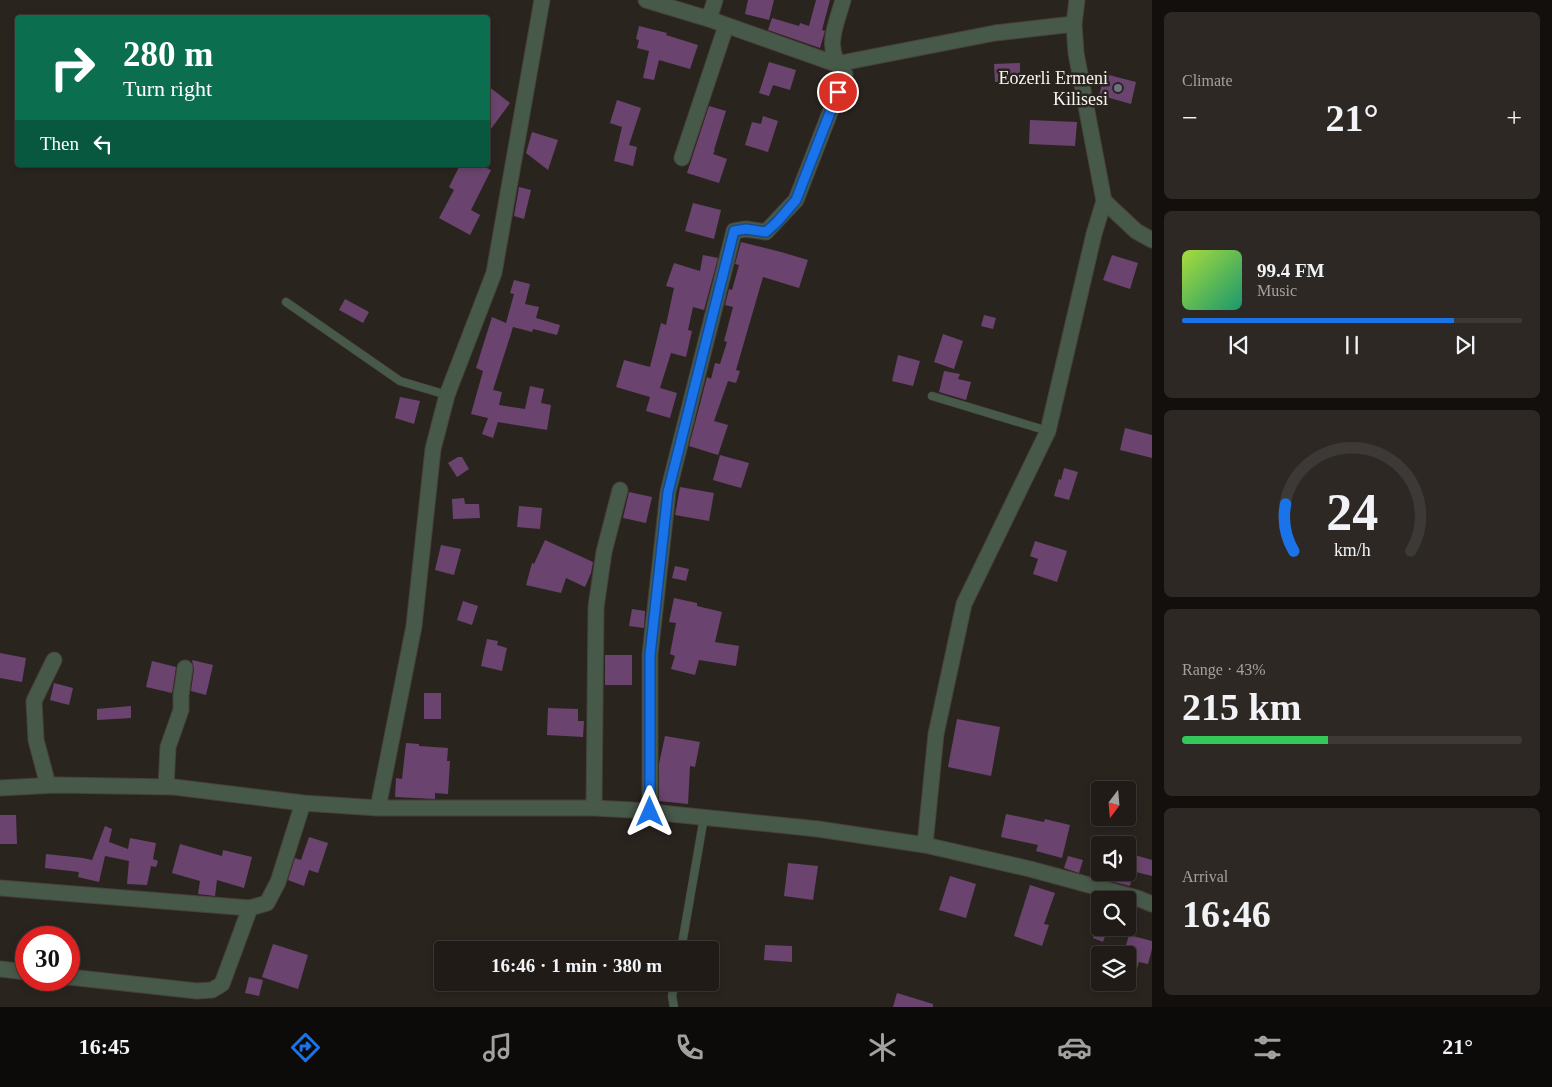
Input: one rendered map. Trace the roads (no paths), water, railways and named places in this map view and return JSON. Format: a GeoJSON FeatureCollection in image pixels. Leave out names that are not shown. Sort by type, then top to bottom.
{"type":"FeatureCollection","features":[{"type":"Feature","properties":{"kind":"street"},"geometry":{"type":"LineString","coordinates":[[378,808],[414,626],[433,449],[447,395],[494,274],[542,0]]}},
{"type":"Feature","properties":{"kind":"street"},"geometry":{"type":"LineString","coordinates":[[646,0],[708,19],[836,64],[845,74],[796,200],[766,232],[746,229],[734,231],[668,492],[650,655],[650,812]]}},
{"type":"Feature","properties":{"kind":"street"},"geometry":{"type":"LineString","coordinates":[[708,19],[715,0]]}},
{"type":"Feature","properties":{"kind":"street"},"geometry":{"type":"LineString","coordinates":[[836,64],[831,41],[843,0]]}},
{"type":"Feature","properties":{"kind":"street"},"geometry":{"type":"LineString","coordinates":[[925,845],[936,734],[964,604],[1048,432],[1094,234],[1104,201],[1076,53],[1074,24],[1077,0]]}},
{"type":"Feature","properties":{"kind":"street"},"geometry":{"type":"LineString","coordinates":[[836,64],[857,58],[995,33],[1074,24]]}},
{"type":"Feature","properties":{"kind":"street"},"geometry":{"type":"LineString","coordinates":[[682,158],[726,26]]}},
{"type":"Feature","properties":{"kind":"street"},"geometry":{"type":"LineString","coordinates":[[1104,201],[1136,231],[1152,240]]}},
{"type":"Feature","properties":{"kind":"street"},"geometry":{"type":"LineString","coordinates":[[594,808],[596,607],[604,552],[620,490]]}},
{"type":"Feature","properties":{"kind":"street"},"geometry":{"type":"LineString","coordinates":[[48,786],[36,740],[34,701],[54,660]]}},
{"type":"Feature","properties":{"kind":"street"},"geometry":{"type":"LineString","coordinates":[[166,787],[168,747],[181,710],[180,695],[185,668]]}},
{"type":"Feature","properties":{"kind":"street"},"geometry":{"type":"LineString","coordinates":[[0,788],[48,786],[166,787],[378,808],[594,808],[704,817],[818,829],[925,845],[1030,869],[1137,898],[1152,904]]}},
{"type":"Feature","properties":{"kind":"street"},"geometry":{"type":"LineString","coordinates":[[0,888],[250,908],[267,903],[278,882],[303,802]]}},
{"type":"Feature","properties":{"kind":"street"},"geometry":{"type":"LineString","coordinates":[[80,978],[197,991],[212,990],[222,984],[250,908]]}},
{"type":"Feature","properties":{"kind":"street"},"geometry":{"type":"LineString","coordinates":[[0,969],[15,971]]}},
{"type":"Feature","properties":{"kind":"lane"},"geometry":{"type":"LineString","coordinates":[[286,302],[400,381],[447,395]]}},
{"type":"Feature","properties":{"kind":"lane"},"geometry":{"type":"LineString","coordinates":[[932,396],[1048,432]]}},
{"type":"Feature","properties":{"kind":"lane"},"geometry":{"type":"LineString","coordinates":[[682,941],[704,817]]}},
{"type":"Feature","properties":{"kind":"lane"},"geometry":{"type":"LineString","coordinates":[[673,991],[674,1007]]}},
{"type":"Feature","properties":{"kind":"place","name":"Eozerli Ermeni Kilisesi"},"geometry":{"type":"Point","coordinates":[1118,88]}}]}
